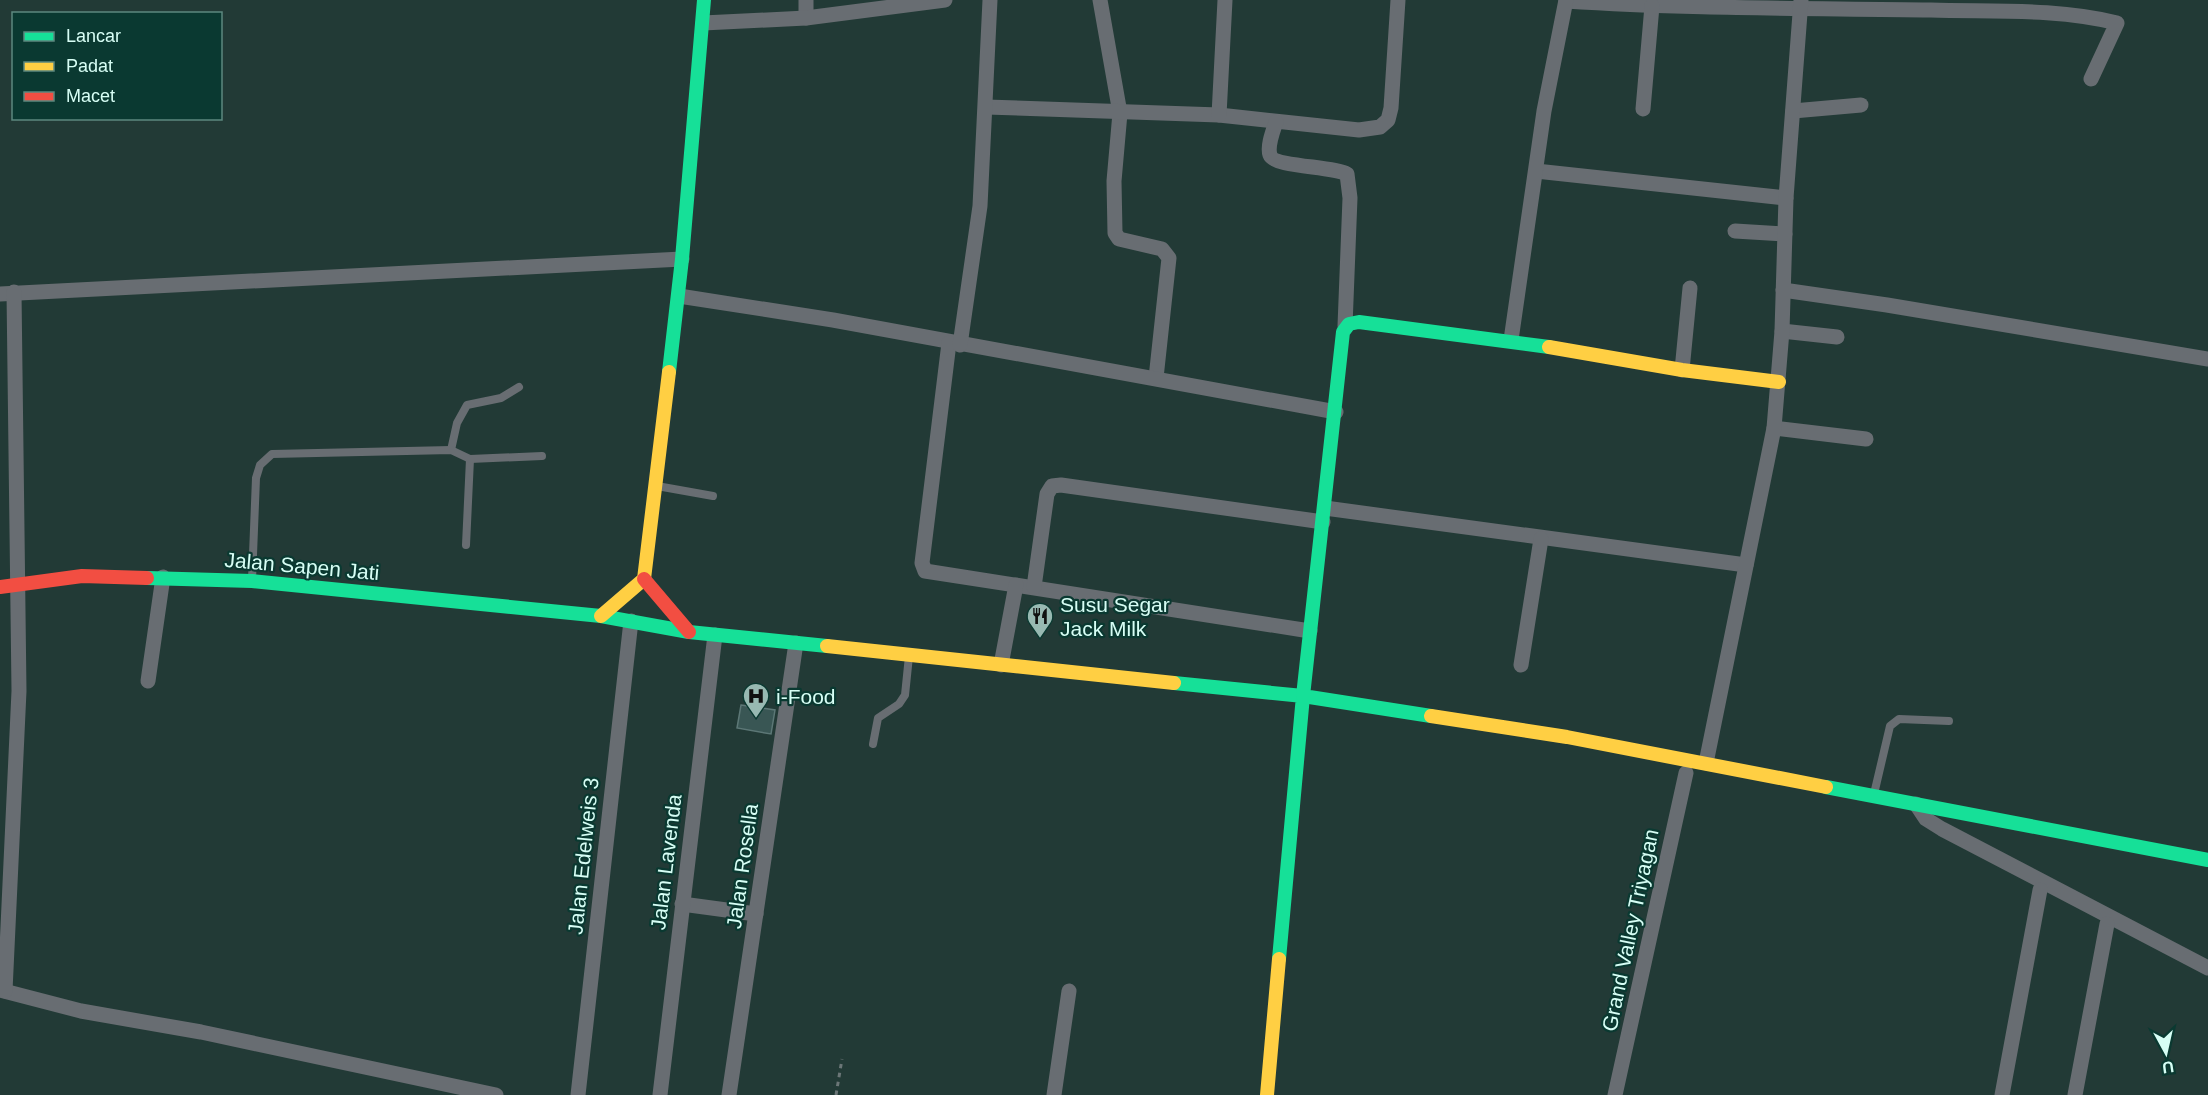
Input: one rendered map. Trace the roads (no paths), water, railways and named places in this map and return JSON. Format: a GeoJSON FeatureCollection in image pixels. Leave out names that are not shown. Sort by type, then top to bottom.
{"type":"FeatureCollection","features":[{"type":"Feature","properties":{"kind":"street"},"geometry":{"type":"LineString","coordinates":[[601,616],[644,579],[682,259],[704,0]]}},
{"type":"Feature","properties":{"kind":"street"},"geometry":{"type":"LineString","coordinates":[[806,0],[806,18]]}},
{"type":"Feature","properties":{"kind":"street"},"geometry":{"type":"LineString","coordinates":[[703,23],[806,18],[875,4],[945,0]]}},
{"type":"Feature","properties":{"kind":"street"},"geometry":{"type":"LineString","coordinates":[[990,0],[980,206],[955,344],[922,566],[928,572],[1310,630]]}},
{"type":"Feature","properties":{"kind":"street"},"geometry":{"type":"LineString","coordinates":[[1100,0],[1120,113],[1114,181],[1115,233],[1119,239],[1162,249],[1169,258],[1156,378]]}},
{"type":"Feature","properties":{"kind":"street"},"geometry":{"type":"LineString","coordinates":[[1219,115],[1225,0]]}},
{"type":"Feature","properties":{"kind":"street"},"geometry":{"type":"LineString","coordinates":[[986,107],[1219,115],[1359,130],[1380,127],[1388,120],[1398,0]]}},
{"type":"Feature","properties":{"kind":"street"},"geometry":{"type":"LineString","coordinates":[[1510,340],[1544,111],[1566,0],[1652,6],[1717,3],[1983,6],[2117,23],[2091,79]]}},
{"type":"Feature","properties":{"kind":"street"},"geometry":{"type":"LineString","coordinates":[[1706,763],[1774,429],[1782,331],[1786,198],[1801,4]]}},
{"type":"Feature","properties":{"kind":"street"},"geometry":{"type":"LineString","coordinates":[[1643,109],[1652,6]]}},
{"type":"Feature","properties":{"kind":"street"},"geometry":{"type":"LineString","coordinates":[[1793,111],[1861,105]]}},
{"type":"Feature","properties":{"kind":"street"},"geometry":{"type":"LineString","coordinates":[[1267,1095],[1303,696],[1345,326],[1350,198],[1347,174],[1338,169],[1278,163],[1271,158],[1269,152],[1276,122]]}},
{"type":"Feature","properties":{"kind":"street"},"geometry":{"type":"LineString","coordinates":[[1536,171],[1786,198]]}},
{"type":"Feature","properties":{"kind":"street"},"geometry":{"type":"LineString","coordinates":[[1735,231],[1785,234]]}},
{"type":"Feature","properties":{"kind":"street"},"geometry":{"type":"LineString","coordinates":[[496,1095],[201,1032],[81,1011],[3,991],[19,691],[19,584],[7,293],[682,259]]}},
{"type":"Feature","properties":{"kind":"street"},"geometry":{"type":"LineString","coordinates":[[1682,370],[1690,288]]}},
{"type":"Feature","properties":{"kind":"street"},"geometry":{"type":"LineString","coordinates":[[1784,290],[2208,359]]}},
{"type":"Feature","properties":{"kind":"street"},"geometry":{"type":"LineString","coordinates":[[678,296],[833,320],[1336,412]]}},
{"type":"Feature","properties":{"kind":"street"},"geometry":{"type":"LineString","coordinates":[[1345,326],[1359,322],[1510,340],[1682,370],[1779,382]]}},
{"type":"Feature","properties":{"kind":"street"},"geometry":{"type":"LineString","coordinates":[[1782,331],[1838,337]]}},
{"type":"Feature","properties":{"kind":"street"},"geometry":{"type":"LineString","coordinates":[[1774,429],[1866,439]]}},
{"type":"Feature","properties":{"kind":"street"},"geometry":{"type":"LineString","coordinates":[[1034,587],[1047,494],[1052,486],[1324,515],[1432,521],[1541,539],[1607,545],[1746,565]]}},
{"type":"Feature","properties":{"kind":"street"},"geometry":{"type":"LineString","coordinates":[[1521,665],[1541,539]]}},
{"type":"Feature","properties":{"kind":"street","name":"Jalan Sapen Jati"},"geometry":{"type":"LineString","coordinates":[[0,587],[73,576],[252,581],[601,616],[715,635],[1303,696],[1567,737],[2208,860]]}},
{"type":"Feature","properties":{"kind":"street"},"geometry":{"type":"LineString","coordinates":[[148,681],[164,578]]}},
{"type":"Feature","properties":{"kind":"street"},"geometry":{"type":"LineString","coordinates":[[644,579],[688,632]]}},
{"type":"Feature","properties":{"kind":"street"},"geometry":{"type":"LineString","coordinates":[[1001,665],[1016,585]]}},
{"type":"Feature","properties":{"kind":"street","name":"Jalan Edelweis 3"},"geometry":{"type":"LineString","coordinates":[[578,1095],[631,621]]}},
{"type":"Feature","properties":{"kind":"street","name":"Jalan Lavenda"},"geometry":{"type":"LineString","coordinates":[[660,1095],[715,635]]}},
{"type":"Feature","properties":{"kind":"street","name":"Jalan Rosella"},"geometry":{"type":"LineString","coordinates":[[729,1095],[796,643]]}},
{"type":"Feature","properties":{"kind":"street","name":"Grand Valley Triyagan"},"geometry":{"type":"LineString","coordinates":[[1615,1095],[1686,773]]}},
{"type":"Feature","properties":{"kind":"street"},"geometry":{"type":"LineString","coordinates":[[1916,804],[1926,819],[1942,830],[2208,968]]}},
{"type":"Feature","properties":{"kind":"street"},"geometry":{"type":"LineString","coordinates":[[2002,1095],[2040,890]]}},
{"type":"Feature","properties":{"kind":"street"},"geometry":{"type":"LineString","coordinates":[[682,904],[756,914]]}},
{"type":"Feature","properties":{"kind":"street"},"geometry":{"type":"LineString","coordinates":[[2075,1095],[2106,924]]}},
{"type":"Feature","properties":{"kind":"street"},"geometry":{"type":"LineString","coordinates":[[1054,1095],[1069,991]]}},
{"type":"Feature","properties":{"kind":"lane"},"geometry":{"type":"LineString","coordinates":[[451,450],[457,423],[467,405],[501,398],[519,387]]}},
{"type":"Feature","properties":{"kind":"lane"},"geometry":{"type":"LineString","coordinates":[[252,581],[256,478],[260,465],[272,454],[451,450],[470,459],[542,456]]}},
{"type":"Feature","properties":{"kind":"lane"},"geometry":{"type":"LineString","coordinates":[[466,545],[470,459]]}},
{"type":"Feature","properties":{"kind":"lane"},"geometry":{"type":"LineString","coordinates":[[655,486],[713,496]]}},
{"type":"Feature","properties":{"kind":"lane"},"geometry":{"type":"LineString","coordinates":[[873,744],[878,718],[899,704],[904,695],[910,655]]}},
{"type":"Feature","properties":{"kind":"lane"},"geometry":{"type":"LineString","coordinates":[[1874,796],[1890,726],[1899,719],[1949,721]]}},
{"type":"Feature","properties":{"kind":"place","name":"Susu Segar Jack Milk"},"geometry":{"type":"Point","coordinates":[1040,639]}},
{"type":"Feature","properties":{"kind":"place","name":"i-Food"},"geometry":{"type":"Point","coordinates":[756,719]}}]}
